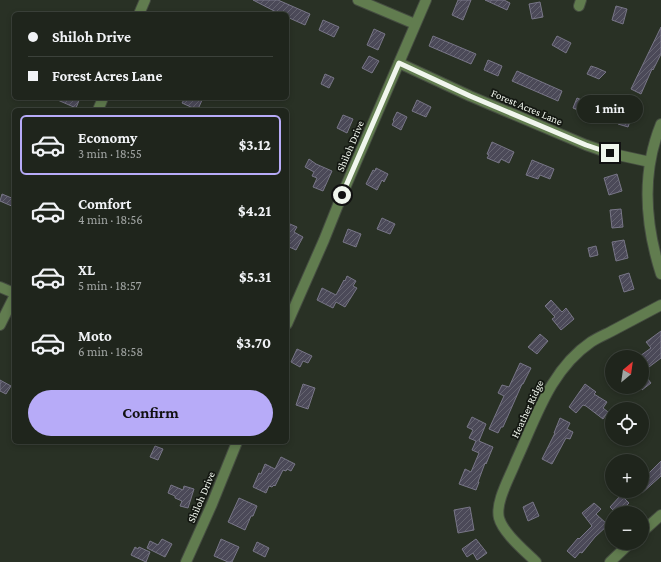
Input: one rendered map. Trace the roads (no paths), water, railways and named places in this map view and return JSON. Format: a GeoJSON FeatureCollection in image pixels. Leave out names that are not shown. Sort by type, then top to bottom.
{"type":"FeatureCollection","features":[{"type":"Feature","properties":{"kind":"street"},"geometry":{"type":"LineString","coordinates":[[139,12],[144,0]]}},
{"type":"Feature","properties":{"kind":"street"},"geometry":{"type":"LineString","coordinates":[[358,0],[415,24]]}},
{"type":"Feature","properties":{"kind":"street","name":"Shiloh Drive"},"geometry":{"type":"LineString","coordinates":[[289,319],[426,0]]}},
{"type":"Feature","properties":{"kind":"street","name":"Forest Acres Lane"},"geometry":{"type":"LineString","coordinates":[[399,63],[470,96],[586,145],[610,153],[650,162]]}},
{"type":"Feature","properties":{"kind":"street"},"geometry":{"type":"LineString","coordinates":[[661,124],[650,162],[647,186],[648,221],[654,254],[661,274]]}},
{"type":"Feature","properties":{"kind":"street"},"geometry":{"type":"LineString","coordinates":[[0,287],[12,292]]}},
{"type":"Feature","properties":{"kind":"street"},"geometry":{"type":"LineString","coordinates":[[0,325],[12,301]]}},
{"type":"Feature","properties":{"kind":"street","name":"Heather Ridge"},"geometry":{"type":"LineString","coordinates":[[536,562],[503,528],[499,520],[498,512],[499,503],[510,476],[545,397],[554,381],[577,353],[592,342],[661,305]]}},
{"type":"Feature","properties":{"kind":"street","name":"Shiloh Drive"},"geometry":{"type":"LineString","coordinates":[[186,562],[212,504],[236,444]]}},
{"type":"Feature","properties":{"kind":"street"},"geometry":{"type":"LineString","coordinates":[[649,526],[661,515]]}},
{"type":"Feature","properties":{"kind":"street"},"geometry":{"type":"LineString","coordinates":[[610,562],[623,550]]}}]}
